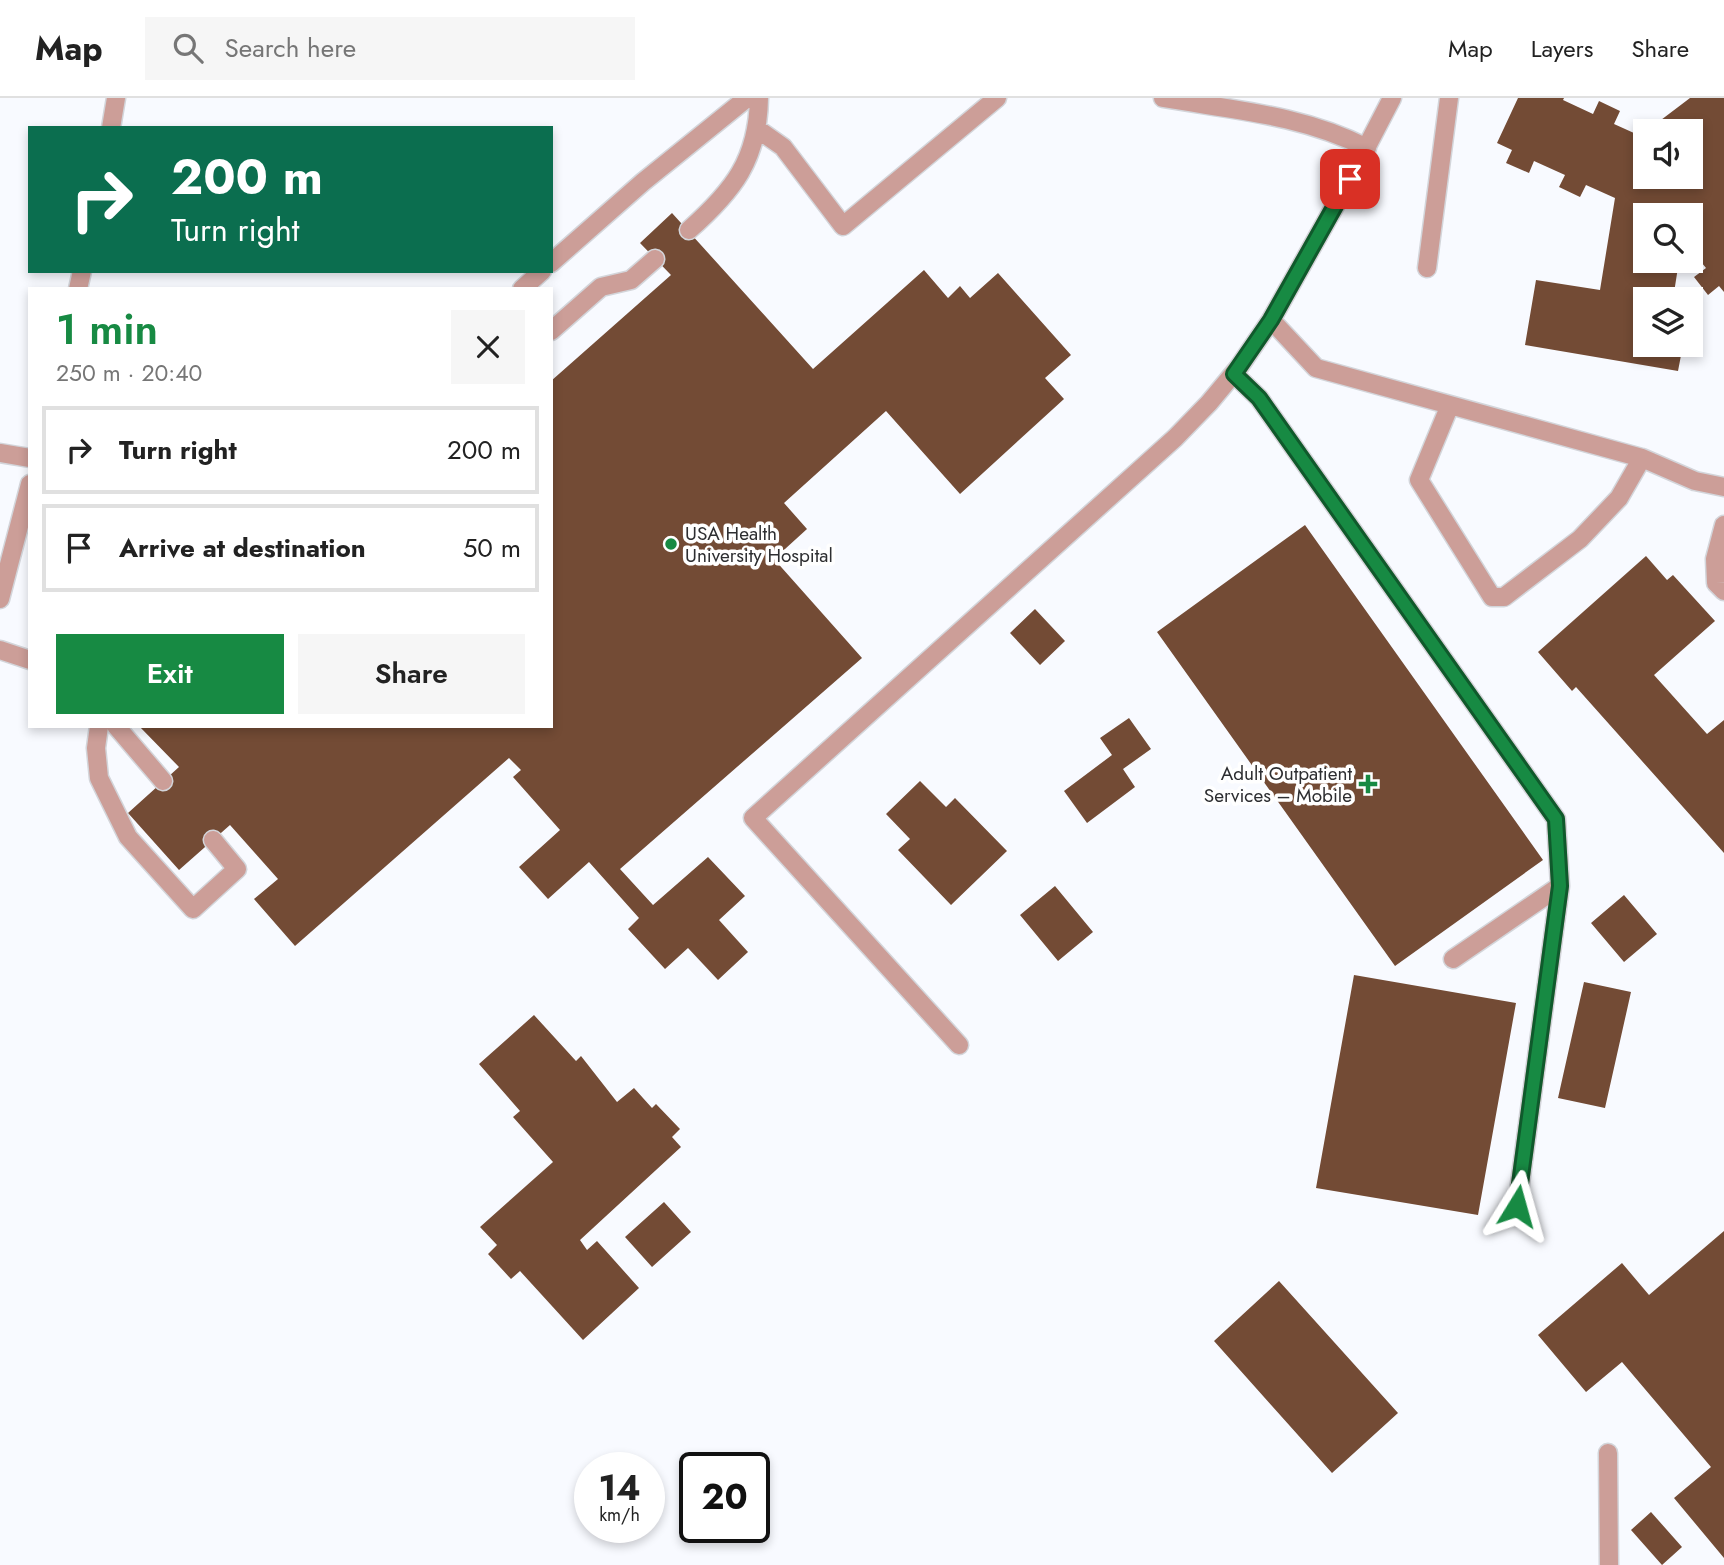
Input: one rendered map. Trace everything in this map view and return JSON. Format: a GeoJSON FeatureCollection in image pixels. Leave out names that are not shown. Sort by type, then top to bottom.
{"type":"FeatureCollection","features":[{"type":"Feature","properties":{"kind":"street"},"geometry":{"type":"LineString","coordinates":[[111,126],[116,98]]}},
{"type":"Feature","properties":{"kind":"street"},"geometry":{"type":"LineString","coordinates":[[553,261],[643,182],[747,98]]}},
{"type":"Feature","properties":{"kind":"street"},"geometry":{"type":"LineString","coordinates":[[689,230],[718,205],[734,185],[746,162],[756,128],[759,98]]}},
{"type":"Feature","properties":{"kind":"street"},"geometry":{"type":"LineString","coordinates":[[756,128],[783,148],[843,226],[997,98]]}},
{"type":"Feature","properties":{"kind":"street"},"geometry":{"type":"LineString","coordinates":[[1163,98],[1300,121],[1344,136],[1367,148]]}},
{"type":"Feature","properties":{"kind":"street"},"geometry":{"type":"LineString","coordinates":[[959,1045],[753,818],[1175,438],[1209,403],[1234,374],[1271,320],[1392,98]]}},
{"type":"Feature","properties":{"kind":"street"},"geometry":{"type":"LineString","coordinates":[[1427,268],[1449,98]]}},
{"type":"Feature","properties":{"kind":"street"},"geometry":{"type":"LineString","coordinates":[[553,329],[601,287],[631,280],[655,259]]}},
{"type":"Feature","properties":{"kind":"street"},"geometry":{"type":"LineString","coordinates":[[524,287],[540,273]]}},
{"type":"Feature","properties":{"kind":"street"},"geometry":{"type":"LineString","coordinates":[[1271,320],[1316,368],[1642,458],[1695,481],[1724,487]]}},
{"type":"Feature","properties":{"kind":"street"},"geometry":{"type":"LineString","coordinates":[[1234,374],[1259,398],[1556,819],[1560,886],[1517,1206]]}},
{"type":"Feature","properties":{"kind":"street"},"geometry":{"type":"LineString","coordinates":[[1450,405],[1419,480],[1492,597],[1504,597],[1580,540],[1619,498],[1642,458]]}},
{"type":"Feature","properties":{"kind":"street"},"geometry":{"type":"LineString","coordinates":[[0,453],[28,458]]}},
{"type":"Feature","properties":{"kind":"street"},"geometry":{"type":"LineString","coordinates":[[0,599],[28,492]]}},
{"type":"Feature","properties":{"kind":"street"},"geometry":{"type":"LineString","coordinates":[[1724,525],[1715,559],[1716,583],[1724,591]]}},
{"type":"Feature","properties":{"kind":"street"},"geometry":{"type":"LineString","coordinates":[[0,650],[28,659]]}},
{"type":"Feature","properties":{"kind":"street"},"geometry":{"type":"LineString","coordinates":[[99,728],[96,748],[99,778],[128,837],[192,909],[237,869],[213,840]]}},
{"type":"Feature","properties":{"kind":"street"},"geometry":{"type":"LineString","coordinates":[[118,728],[163,781]]}},
{"type":"Feature","properties":{"kind":"street"},"geometry":{"type":"LineString","coordinates":[[1453,959],[1560,886]]}},
{"type":"Feature","properties":{"kind":"street"},"geometry":{"type":"LineString","coordinates":[[1608,1452],[1609,1565]]}},
{"type":"Feature","properties":{"kind":"building"},"geometry":{"type":"Polygon","coordinates":[[[1518,98],[1564,98],[1563,100],[1593,114],[1599,101],[1620,111],[1614,124],[1633,133],[1633,189],[1703,189],[1703,119],[1662,119],[1690,98],[1724,98],[1724,292],[1719,286],[1708,295],[1694,277],[1703,273],[1706,268],[1703,264],[1703,203],[1633,203],[1633,273],[1677,273],[1675,287],[1633,287],[1633,357],[1681,357],[1678,371],[1525,345],[1536,280],[1600,290],[1615,198],[1586,185],[1580,197],[1559,187],[1565,175],[1534,161],[1529,173],[1506,163],[1512,150],[1497,143],[1518,98]]]}},
{"type":"Feature","properties":{"kind":"building","name":"USA Health University Hospital"},"geometry":{"type":"Polygon","coordinates":[[[672,213],[813,369],[924,270],[948,298],[960,286],[970,298],[998,273],[1071,355],[1045,378],[1064,399],[960,494],[886,411],[784,503],[807,529],[774,559],[862,658],[620,869],[653,905],[708,857],[745,896],[719,920],[748,952],[718,980],[688,948],[665,969],[628,929],[639,918],[589,862],[548,899],[519,867],[560,830],[513,777],[521,770],[509,758],[295,946],[254,899],[278,879],[230,825],[179,870],[128,813],[179,767],[141,728],[553,728],[553,379],[671,275],[640,243],[672,213]]]}},
{"type":"Feature","properties":{"kind":"building"},"geometry":{"type":"Polygon","coordinates":[[[1305,525],[1543,860],[1395,966],[1157,632],[1305,525]]]}},
{"type":"Feature","properties":{"kind":"building"},"geometry":{"type":"Polygon","coordinates":[[[1646,556],[1667,580],[1673,575],[1715,621],[1654,675],[1707,734],[1724,720],[1724,853],[1576,687],[1572,691],[1538,652],[1646,556]]]}},
{"type":"Feature","properties":{"kind":"building"},"geometry":{"type":"Polygon","coordinates":[[[1035,609],[1065,641],[1040,665],[1010,633],[1035,609]]]}},
{"type":"Feature","properties":{"kind":"building"},"geometry":{"type":"Polygon","coordinates":[[[1129,718],[1151,749],[1123,769],[1135,787],[1087,823],[1064,791],[1112,755],[1100,738],[1129,718]]]}},
{"type":"Feature","properties":{"kind":"building"},"geometry":{"type":"Polygon","coordinates":[[[920,781],[946,807],[955,798],[1007,851],[951,905],[898,850],[910,839],[886,814],[920,781]]]}},
{"type":"Feature","properties":{"kind":"building"},"geometry":{"type":"Polygon","coordinates":[[[1055,886],[1093,932],[1058,961],[1020,915],[1055,886]]]}},
{"type":"Feature","properties":{"kind":"building"},"geometry":{"type":"Polygon","coordinates":[[[1624,895],[1657,934],[1624,962],[1591,923],[1624,895]]]}},
{"type":"Feature","properties":{"kind":"building"},"geometry":{"type":"Polygon","coordinates":[[[1354,975],[1516,1003],[1478,1215],[1316,1188],[1354,975]]]}},
{"type":"Feature","properties":{"kind":"building"},"geometry":{"type":"Polygon","coordinates":[[[1584,982],[1631,992],[1605,1108],[1558,1098],[1584,982]]]}},
{"type":"Feature","properties":{"kind":"building"},"geometry":{"type":"Polygon","coordinates":[[[534,1015],[576,1061],[581,1056],[617,1102],[634,1088],[652,1108],[656,1104],[680,1129],[672,1137],[681,1147],[580,1240],[587,1250],[597,1241],[639,1288],[583,1340],[520,1271],[511,1279],[488,1254],[497,1245],[480,1227],[553,1162],[513,1117],[520,1111],[479,1064],[534,1015]]]}},
{"type":"Feature","properties":{"kind":"building"},"geometry":{"type":"Polygon","coordinates":[[[664,1202],[691,1232],[652,1267],[625,1237],[664,1202]]]}},
{"type":"Feature","properties":{"kind":"building"},"geometry":{"type":"Polygon","coordinates":[[[1724,1231],[1724,1558],[1674,1498],[1711,1467],[1622,1362],[1586,1392],[1538,1335],[1622,1263],[1649,1295],[1724,1231]]]}},
{"type":"Feature","properties":{"kind":"building"},"geometry":{"type":"Polygon","coordinates":[[[1279,1281],[1398,1413],[1332,1473],[1214,1341],[1279,1281]]]}},
{"type":"Feature","properties":{"kind":"building"},"geometry":{"type":"Polygon","coordinates":[[[1651,1512],[1682,1547],[1662,1565],[1631,1530],[1651,1512]]]}},
{"type":"Feature","properties":{"kind":"place","name":"USA Health University Hospital"},"geometry":{"type":"Point","coordinates":[671,544]}},
{"type":"Feature","properties":{"kind":"place","name":"Adult Outpatient Services – Mobile"},"geometry":{"type":"Point","coordinates":[1368,784]}},
{"type":"Feature","properties":{"kind":"route"},"geometry":{"type":"LineString","coordinates":[[1350,179],[1271,320],[1234,374],[1259,398],[1556,819],[1560,886],[1517,1206]]}}]}
